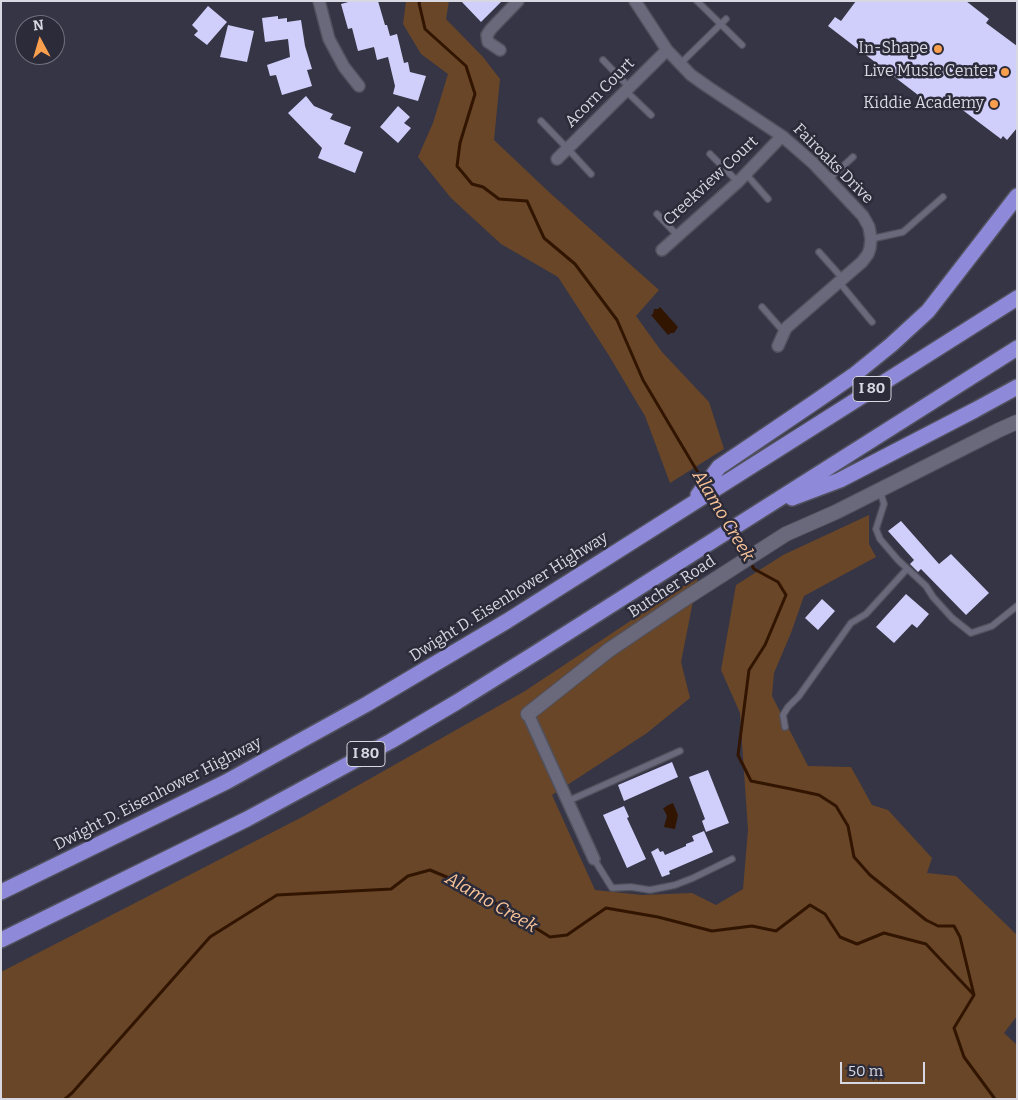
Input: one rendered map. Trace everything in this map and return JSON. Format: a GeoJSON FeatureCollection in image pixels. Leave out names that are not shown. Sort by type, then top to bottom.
{"type":"FeatureCollection","features":[{"type":"Feature","properties":{"kind":"highway"},"geometry":{"type":"LineString","coordinates":[[693,503],[719,466],[854,375],[891,345],[928,311],[1017,196]]}},
{"type":"Feature","properties":{"kind":"highway","name":"Dwight D. Eisenhower Highway"},"geometry":{"type":"LineString","coordinates":[[1,892],[226,782],[333,723],[499,625],[1017,298]]}},
{"type":"Feature","properties":{"kind":"highway","name":"I 80"},"geometry":{"type":"LineString","coordinates":[[1,940],[248,819],[375,749],[464,697],[1017,348]]}},
{"type":"Feature","properties":{"kind":"highway"},"geometry":{"type":"LineString","coordinates":[[754,515],[840,480],[1017,387]]}},
{"type":"Feature","properties":{"kind":"street"},"geometry":{"type":"LineString","coordinates":[[319,1],[330,39],[344,67],[359,86]]}},
{"type":"Feature","properties":{"kind":"street"},"geometry":{"type":"LineString","coordinates":[[500,50],[488,42],[487,35],[491,28],[518,1]]}},
{"type":"Feature","properties":{"kind":"street","name":"Fairoaks Drive"},"geometry":{"type":"LineString","coordinates":[[636,1],[667,50],[680,64],[691,75],[782,136],[812,163],[863,216],[869,227],[871,239]]}},
{"type":"Feature","properties":{"kind":"street","name":"Acorn Court"},"geometry":{"type":"LineString","coordinates":[[557,159],[667,50]]}},
{"type":"Feature","properties":{"kind":"street","name":"Creekview Court"},"geometry":{"type":"LineString","coordinates":[[662,250],[742,178],[782,136]]}},
{"type":"Feature","properties":{"kind":"street"},"geometry":{"type":"LineString","coordinates":[[778,346],[786,328],[862,262],[868,254],[871,239]]}},
{"type":"Feature","properties":{"kind":"street","name":"Butcher Road"},"geometry":{"type":"LineString","coordinates":[[594,859],[528,714],[609,650],[777,539],[836,512],[1017,422]]}},
{"type":"Feature","properties":{"kind":"lane"},"geometry":{"type":"LineString","coordinates":[[697,1],[742,45]]}},
{"type":"Feature","properties":{"kind":"lane"},"geometry":{"type":"LineString","coordinates":[[680,64],[726,20]]}},
{"type":"Feature","properties":{"kind":"lane"},"geometry":{"type":"LineString","coordinates":[[603,60],[651,115]]}},
{"type":"Feature","properties":{"kind":"lane"},"geometry":{"type":"LineString","coordinates":[[541,121],[590,174]]}},
{"type":"Feature","properties":{"kind":"lane"},"geometry":{"type":"LineString","coordinates":[[710,154],[768,199]]}},
{"type":"Feature","properties":{"kind":"lane"},"geometry":{"type":"LineString","coordinates":[[828,180],[853,157]]}},
{"type":"Feature","properties":{"kind":"lane"},"geometry":{"type":"LineString","coordinates":[[871,239],[903,232],[943,197]]}},
{"type":"Feature","properties":{"kind":"lane"},"geometry":{"type":"LineString","coordinates":[[657,214],[678,236]]}},
{"type":"Feature","properties":{"kind":"lane"},"geometry":{"type":"LineString","coordinates":[[819,252],[872,322]]}},
{"type":"Feature","properties":{"kind":"lane"},"geometry":{"type":"LineString","coordinates":[[762,307],[784,332]]}},
{"type":"Feature","properties":{"kind":"lane"},"geometry":{"type":"LineString","coordinates":[[879,489],[884,504],[876,529],[880,539],[898,560],[926,586],[933,597],[952,618],[971,633],[992,626],[1017,606]]}},
{"type":"Feature","properties":{"kind":"lane"},"geometry":{"type":"LineString","coordinates":[[785,727],[783,715],[788,707],[799,696],[851,623],[866,614],[907,569]]}},
{"type":"Feature","properties":{"kind":"lane"},"geometry":{"type":"LineString","coordinates":[[568,801],[680,751]]}},
{"type":"Feature","properties":{"kind":"lane"},"geometry":{"type":"LineString","coordinates":[[594,859],[612,888],[631,887],[650,890],[693,878],[732,859]]}},
{"type":"Feature","properties":{"kind":"shaded area"},"geometry":{"type":"Polygon","coordinates":[[[406,1],[449,1],[446,19],[483,57],[500,79],[494,140],[550,193],[659,290],[636,316],[662,352],[709,402],[724,449],[670,483],[645,416],[608,354],[558,277],[501,244],[451,198],[418,157],[433,123],[448,74],[421,54],[403,24],[406,1]]]}},
{"type":"Feature","properties":{"kind":"shaded area"},"geometry":{"type":"Polygon","coordinates":[[[660,307],[678,327],[674,333],[668,335],[651,315],[654,309],[660,307]]]}},
{"type":"Feature","properties":{"kind":"shaded area"},"geometry":{"type":"Polygon","coordinates":[[[869,515],[869,544],[876,557],[804,596],[774,673],[772,696],[808,766],[851,767],[872,805],[888,810],[932,858],[927,873],[956,876],[1017,935],[1017,1016],[1004,1033],[1017,1045],[1017,1099],[1,1099],[1,972],[304,816],[525,691],[698,576],[681,662],[690,698],[647,733],[552,795],[595,890],[642,895],[692,893],[716,905],[743,889],[748,830],[740,713],[721,670],[736,585],[783,555],[869,515]]]}},
{"type":"Feature","properties":{"kind":"shaded area"},"geometry":{"type":"Polygon","coordinates":[[[673,803],[678,815],[675,829],[664,827],[667,816],[663,808],[673,803]]]}},
{"type":"Feature","properties":{"kind":"building"},"geometry":{"type":"Polygon","coordinates":[[[352,1],[378,1],[390,36],[397,34],[404,63],[408,62],[410,72],[426,76],[418,101],[393,94],[395,86],[388,57],[377,60],[374,47],[358,51],[352,28],[348,29],[341,4],[352,1]]]}},
{"type":"Feature","properties":{"kind":"building"},"geometry":{"type":"Polygon","coordinates":[[[461,1],[502,1],[481,22],[461,1]]]}},
{"type":"Feature","properties":{"kind":"building"},"geometry":{"type":"Polygon","coordinates":[[[856,1],[966,1],[989,19],[986,23],[1017,46],[1017,128],[1007,140],[1003,136],[1001,139],[944,96],[935,108],[828,26],[835,17],[841,21],[856,1]]]}},
{"type":"Feature","properties":{"kind":"building"},"geometry":{"type":"Polygon","coordinates":[[[208,6],[227,22],[207,45],[194,35],[198,31],[192,25],[208,6]]]}},
{"type":"Feature","properties":{"kind":"building"},"geometry":{"type":"Polygon","coordinates":[[[278,16],[278,19],[287,18],[287,22],[301,20],[305,46],[312,69],[307,70],[312,86],[282,95],[276,75],[270,76],[267,65],[290,57],[288,39],[265,42],[262,18],[278,16]]]}},
{"type":"Feature","properties":{"kind":"building"},"geometry":{"type":"Polygon","coordinates":[[[228,25],[254,31],[247,62],[220,57],[228,25]]]}},
{"type":"Feature","properties":{"kind":"building"},"geometry":{"type":"Polygon","coordinates":[[[306,96],[314,106],[333,114],[330,119],[351,127],[344,144],[363,152],[355,173],[318,158],[322,148],[288,113],[306,96]]]}},
{"type":"Feature","properties":{"kind":"building"},"geometry":{"type":"Polygon","coordinates":[[[398,106],[410,117],[404,123],[411,128],[398,143],[380,127],[398,106]]]}},
{"type":"Feature","properties":{"kind":"building"},"geometry":{"type":"Polygon","coordinates":[[[901,521],[939,564],[951,554],[989,593],[966,615],[921,569],[918,572],[910,564],[914,560],[888,531],[901,521]]]}},
{"type":"Feature","properties":{"kind":"building"},"geometry":{"type":"Polygon","coordinates":[[[906,594],[929,614],[917,628],[912,624],[894,643],[876,627],[906,594]]]}},
{"type":"Feature","properties":{"kind":"building"},"geometry":{"type":"Polygon","coordinates":[[[822,599],[835,611],[818,630],[805,618],[822,599]]]}},
{"type":"Feature","properties":{"kind":"building"},"geometry":{"type":"Polygon","coordinates":[[[672,762],[678,777],[624,801],[618,785],[672,762]]]}},
{"type":"Feature","properties":{"kind":"building"},"geometry":{"type":"Polygon","coordinates":[[[708,770],[729,823],[706,832],[702,821],[705,819],[689,777],[708,770]]]}},
{"type":"Feature","properties":{"kind":"building"},"geometry":{"type":"Polygon","coordinates":[[[624,806],[629,817],[627,818],[646,859],[627,868],[603,815],[624,806]]]}},
{"type":"Feature","properties":{"kind":"building"},"geometry":{"type":"Polygon","coordinates":[[[704,831],[713,852],[669,871],[670,874],[662,877],[651,852],[658,848],[665,855],[686,846],[686,844],[694,841],[692,836],[704,831]]]}},
{"type":"Feature","properties":{"kind":"waterway","name":"Alamo Creek"},"geometry":{"type":"LineString","coordinates":[[420,1],[425,29],[466,66],[475,94],[460,143],[457,166],[472,184],[483,187],[499,199],[527,201],[544,238],[575,264],[617,320],[643,380],[703,481]]}},
{"type":"Feature","properties":{"kind":"waterway","name":"Alamo Creek"},"geometry":{"type":"LineString","coordinates":[[712,497],[729,526]]}},
{"type":"Feature","properties":{"kind":"waterway","name":"Alamo Creek"},"geometry":{"type":"LineString","coordinates":[[734,534],[746,554]]}},
{"type":"Feature","properties":{"kind":"waterway","name":"Alamo Creek"},"geometry":{"type":"LineString","coordinates":[[750,562],[754,569],[778,582],[786,595],[765,645],[749,670],[738,755],[751,781],[819,795],[836,806],[848,826],[854,857],[870,875],[926,920],[938,926],[954,926],[960,937],[974,995]]}},
{"type":"Feature","properties":{"kind":"waterway","name":"Alamo Creek"},"geometry":{"type":"LineString","coordinates":[[65,1099],[210,937],[277,895],[391,889],[408,876],[430,870],[468,886],[550,937],[567,935],[606,908],[658,917],[712,931],[752,926],[776,931],[810,905],[825,914],[840,937],[857,944],[884,933],[926,944],[974,995],[954,1028],[964,1057],[995,1099]]}},
{"type":"Feature","properties":{"kind":"place","name":"In-Shape"},"geometry":{"type":"Point","coordinates":[938,49]}},
{"type":"Feature","properties":{"kind":"place","name":"Live Music Center"},"geometry":{"type":"Point","coordinates":[1005,72]}},
{"type":"Feature","properties":{"kind":"place","name":"Kiddie Academy"},"geometry":{"type":"Point","coordinates":[994,104]}}]}
